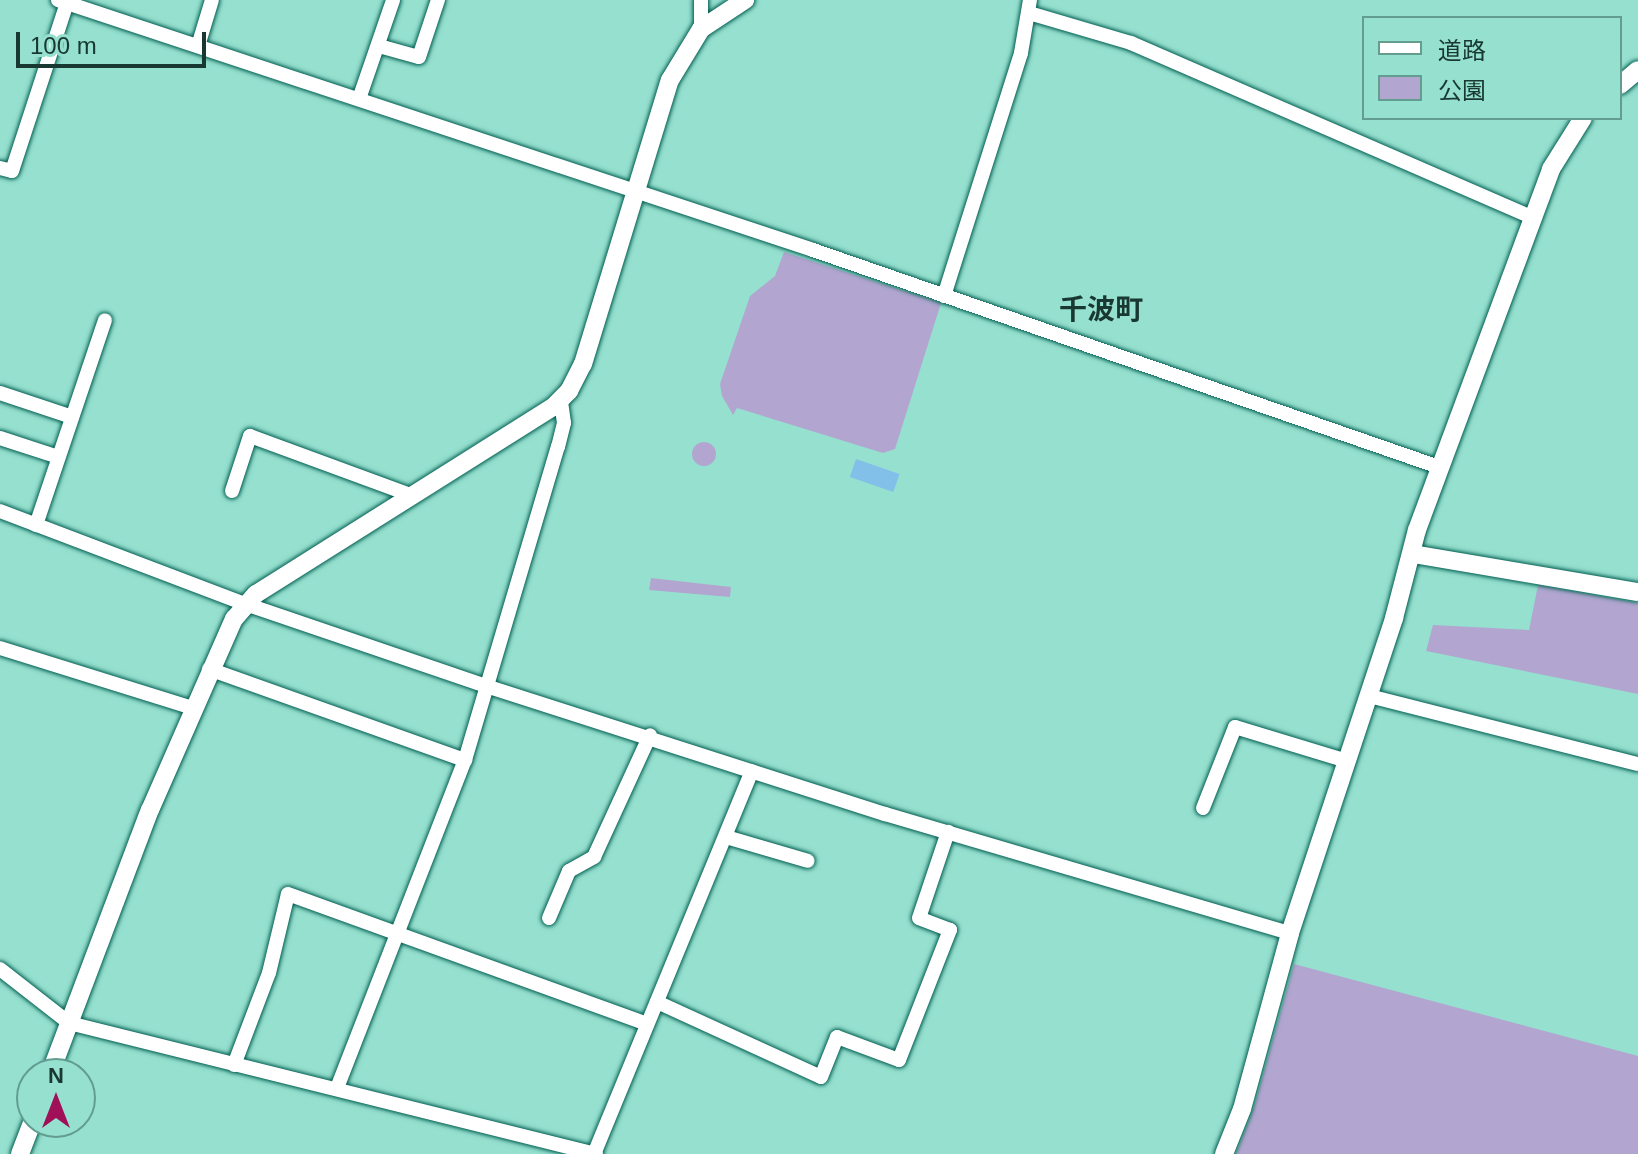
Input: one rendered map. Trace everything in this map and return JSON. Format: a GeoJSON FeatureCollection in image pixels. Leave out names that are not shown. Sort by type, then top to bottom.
{"type":"FeatureCollection","features":[{"type":"Feature","properties":{"kind":"street"},"geometry":{"type":"LineString","coordinates":[[198,46],[212,0]]}},
{"type":"Feature","properties":{"kind":"street"},"geometry":{"type":"LineString","coordinates":[[359,99],[393,0]]}},
{"type":"Feature","properties":{"kind":"street"},"geometry":{"type":"LineString","coordinates":[[379,46],[419,57],[438,0]]}},
{"type":"Feature","properties":{"kind":"street"},"geometry":{"type":"LineString","coordinates":[[701,0],[701,29]]}},
{"type":"Feature","properties":{"kind":"street"},"geometry":{"type":"LineString","coordinates":[[56,1058],[209,669],[245,604],[410,495],[561,401],[583,364],[670,80],[701,29],[745,0]]}},
{"type":"Feature","properties":{"kind":"street"},"geometry":{"type":"LineString","coordinates":[[0,168],[12,171],[62,2],[635,191],[1439,467]]}},
{"type":"Feature","properties":{"kind":"street"},"geometry":{"type":"LineString","coordinates":[[944,296],[1030,6],[1131,43],[1533,218]]}},
{"type":"Feature","properties":{"kind":"street"},"geometry":{"type":"LineString","coordinates":[[1622,83],[1638,70]]}},
{"type":"Feature","properties":{"kind":"street"},"geometry":{"type":"LineString","coordinates":[[1224,1154],[1242,1109],[1290,933],[1369,696],[1439,467],[1559,151],[1582,120]]}},
{"type":"Feature","properties":{"kind":"street"},"geometry":{"type":"LineString","coordinates":[[36,525],[105,320]]}},
{"type":"Feature","properties":{"kind":"street"},"geometry":{"type":"LineString","coordinates":[[0,393],[72,417]]}},
{"type":"Feature","properties":{"kind":"street"},"geometry":{"type":"LineString","coordinates":[[337,1088],[465,760],[558,447],[564,423],[561,401]]}},
{"type":"Feature","properties":{"kind":"street"},"geometry":{"type":"LineString","coordinates":[[232,491],[250,436],[410,495]]}},
{"type":"Feature","properties":{"kind":"street"},"geometry":{"type":"LineString","coordinates":[[0,438],[58,457]]}},
{"type":"Feature","properties":{"kind":"street"},"geometry":{"type":"LineString","coordinates":[[0,511],[245,604],[486,686],[650,735],[752,771],[948,832],[1290,933]]}},
{"type":"Feature","properties":{"kind":"street"},"geometry":{"type":"LineString","coordinates":[[1413,554],[1638,592]]}},
{"type":"Feature","properties":{"kind":"street"},"geometry":{"type":"LineString","coordinates":[[1,652],[193,708]]}},
{"type":"Feature","properties":{"kind":"street"},"geometry":{"type":"LineString","coordinates":[[209,669],[465,760]]}},
{"type":"Feature","properties":{"kind":"street"},"geometry":{"type":"LineString","coordinates":[[1369,696],[1638,764]]}},
{"type":"Feature","properties":{"kind":"street"},"geometry":{"type":"LineString","coordinates":[[1203,808],[1235,727],[1347,761]]}},
{"type":"Feature","properties":{"kind":"street"},"geometry":{"type":"LineString","coordinates":[[549,918],[569,871],[594,857],[650,735]]}},
{"type":"Feature","properties":{"kind":"street"},"geometry":{"type":"LineString","coordinates":[[0,969],[69,1023],[595,1154],[752,771]]}},
{"type":"Feature","properties":{"kind":"street"},"geometry":{"type":"LineString","coordinates":[[657,1002],[821,1077],[837,1037],[899,1060],[950,930],[919,918],[948,832]]}},
{"type":"Feature","properties":{"kind":"street"},"geometry":{"type":"LineString","coordinates":[[726,837],[808,861]]}},
{"type":"Feature","properties":{"kind":"street"},"geometry":{"type":"LineString","coordinates":[[234,1065],[269,973],[288,894],[647,1024]]}},
{"type":"Feature","properties":{"kind":"green space"},"geometry":{"type":"Polygon","coordinates":[[[784,252],[941,303],[895,449],[883,453],[737,408],[733,415],[722,396],[720,384],[750,296],[775,276],[784,252]]]}},
{"type":"Feature","properties":{"kind":"green space"},"geometry":{"type":"Polygon","coordinates":[[[704,442],[713,445],[716,454],[713,463],[704,466],[695,463],[692,454],[695,445],[704,442]]]}},
{"type":"Feature","properties":{"kind":"green space"},"geometry":{"type":"Polygon","coordinates":[[[651,578],[731,587],[730,597],[649,590],[651,578]]]}},
{"type":"Feature","properties":{"kind":"green space"},"geometry":{"type":"Polygon","coordinates":[[[1538,585],[1638,603],[1638,694],[1426,651],[1433,625],[1529,630],[1538,585]]]}},
{"type":"Feature","properties":{"kind":"green space"},"geometry":{"type":"Polygon","coordinates":[[[1294,964],[1638,1056],[1638,1154],[1236,1154],[1254,1107],[1294,964]]]}},
{"type":"Feature","properties":{"kind":"water"},"geometry":{"type":"Polygon","coordinates":[[[856,459],[899,474],[893,492],[850,477],[856,459]]]}},
{"type":"Feature","properties":{"kind":"district","name":"千波町"},"geometry":{"type":"Point","coordinates":[1101,310]}}]}
